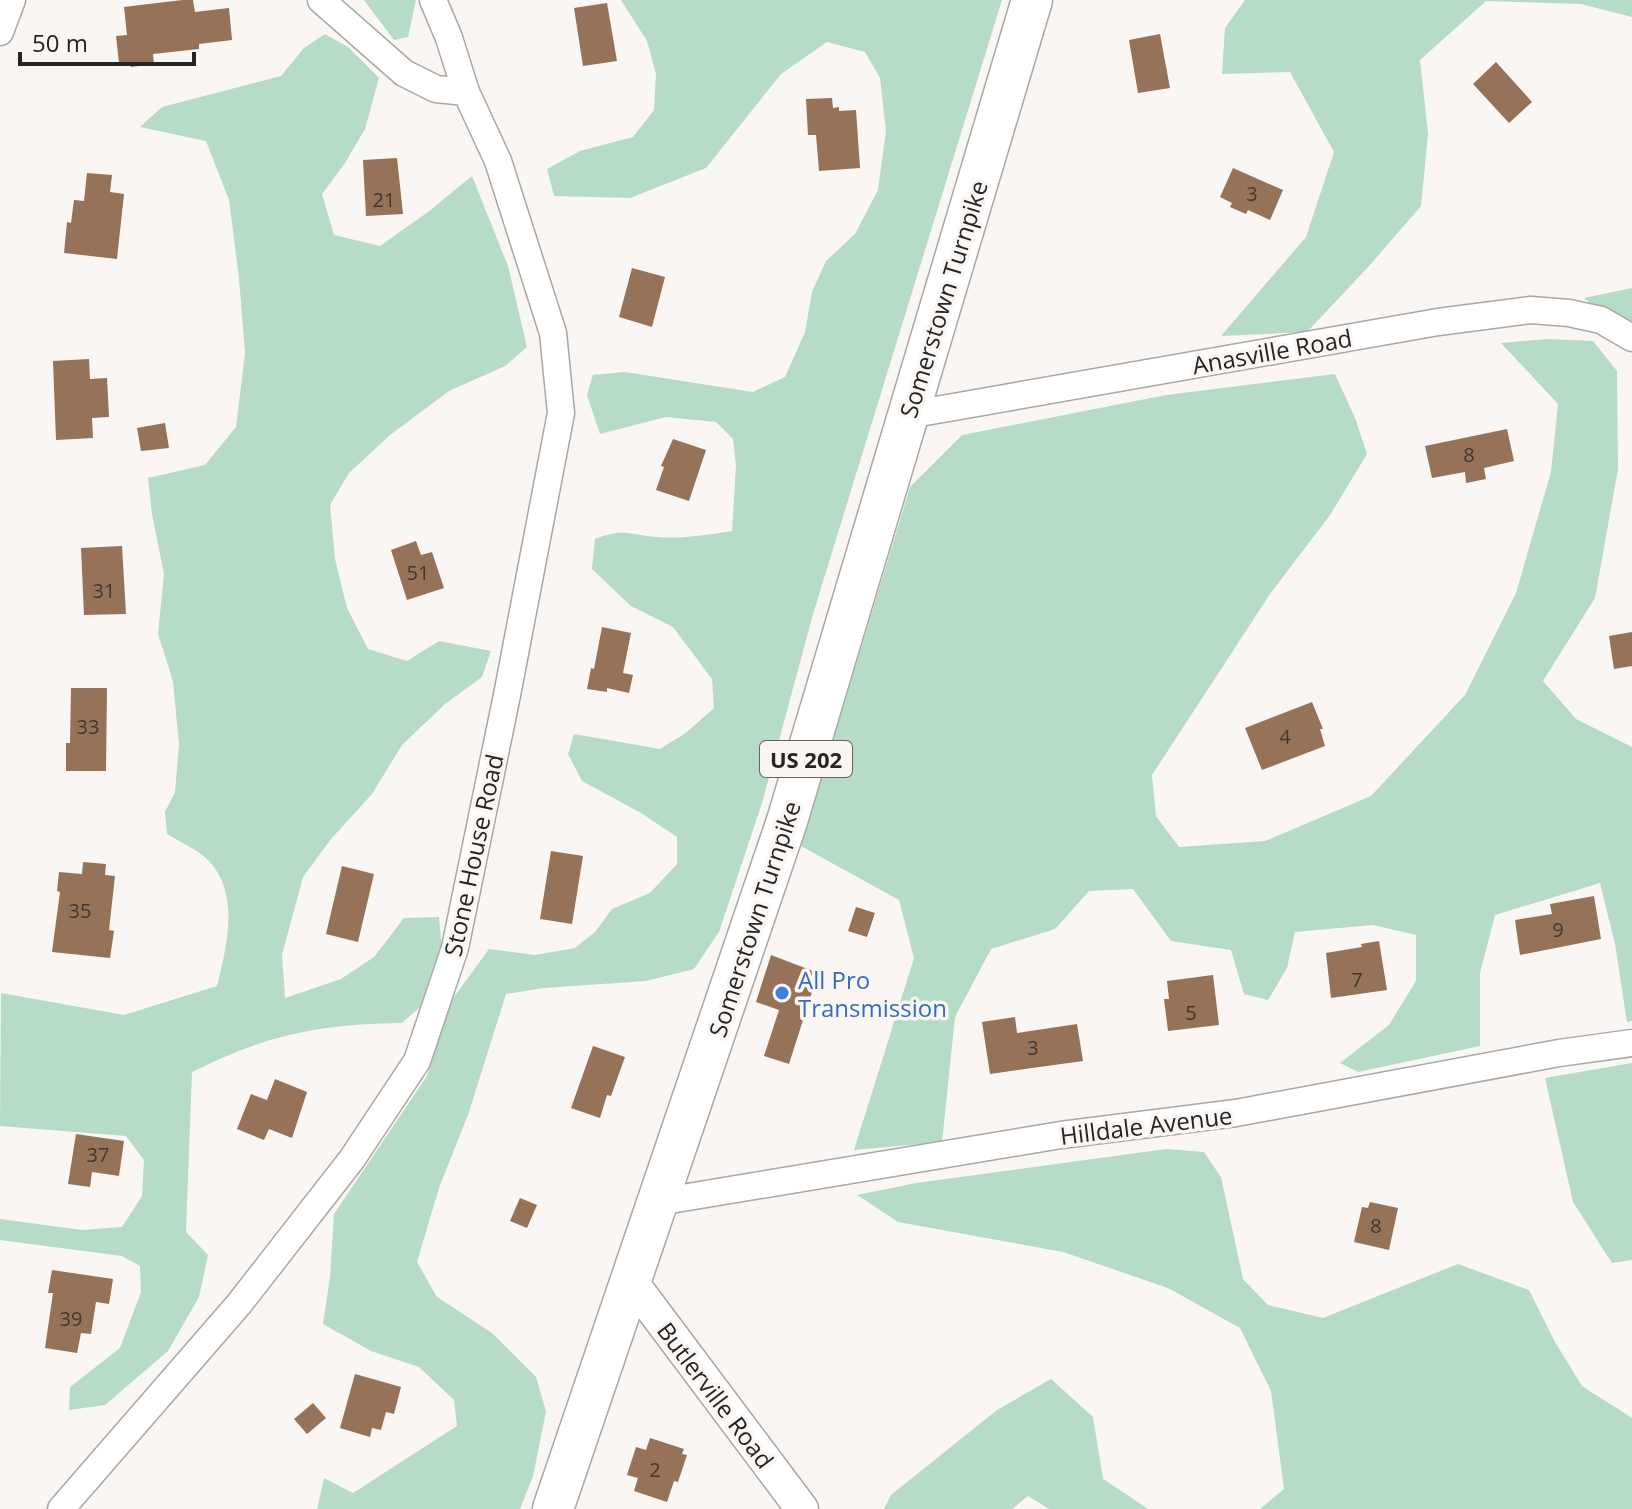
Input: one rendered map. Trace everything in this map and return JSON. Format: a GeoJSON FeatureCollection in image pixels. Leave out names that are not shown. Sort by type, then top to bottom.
{"type":"FeatureCollection","features":[{"type":"Feature","properties":{"kind":"main road","name":"Somerstown Turnpike"},"geometry":{"type":"LineString","coordinates":[[553,1509],[787,821],[1032,0]]}},
{"type":"Feature","properties":{"kind":"street"},"geometry":{"type":"LineString","coordinates":[[0,32],[12,0]]}},
{"type":"Feature","properties":{"kind":"street"},"geometry":{"type":"LineString","coordinates":[[321,0],[404,73],[436,89],[466,92]]}},
{"type":"Feature","properties":{"kind":"street","name":"Stone House Road"},"geometry":{"type":"LineString","coordinates":[[61,1509],[239,1304],[352,1159],[417,1061],[455,948],[561,413],[553,333],[498,161],[466,92],[433,0]]}},
{"type":"Feature","properties":{"kind":"street","name":"Anasville Road"},"geometry":{"type":"LineString","coordinates":[[908,415],[1438,322],[1531,310],[1569,313],[1601,320],[1632,338]]}},
{"type":"Feature","properties":{"kind":"street","name":"Hilldale Avenue"},"geometry":{"type":"LineString","coordinates":[[658,1202],[1061,1135],[1236,1113],[1559,1053],[1632,1043]]}},
{"type":"Feature","properties":{"kind":"street","name":"Butlerville Road"},"geometry":{"type":"LineString","coordinates":[[631,1281],[802,1509]]}},
{"type":"Feature","properties":{"kind":"green space"},"geometry":{"type":"Polygon","coordinates":[[[364,0],[416,0],[408,37],[394,40],[364,0]]]}},
{"type":"Feature","properties":{"kind":"green space"},"geometry":{"type":"Polygon","coordinates":[[[621,0],[1002,0],[813,614],[763,800],[719,932],[694,969],[646,981],[543,988],[506,994],[469,1112],[439,1188],[417,1262],[437,1297],[492,1333],[536,1377],[546,1411],[533,1476],[520,1509],[317,1509],[324,1478],[353,1493],[457,1426],[454,1400],[419,1367],[371,1351],[323,1324],[334,1214],[427,1076],[451,1001],[489,949],[535,955],[575,948],[595,932],[612,909],[650,893],[677,864],[677,837],[582,781],[568,754],[574,734],[660,749],[687,732],[714,708],[712,679],[673,627],[631,606],[592,569],[595,539],[619,533],[675,537],[732,531],[736,465],[733,439],[716,422],[666,417],[600,434],[587,395],[593,375],[625,372],[753,392],[785,377],[805,332],[812,292],[826,261],[855,234],[878,190],[886,131],[880,78],[865,52],[827,42],[781,74],[706,168],[630,198],[554,196],[547,169],[580,151],[633,137],[654,110],[656,74],[647,41],[621,0]]]}},
{"type":"Feature","properties":{"kind":"green space"},"geometry":{"type":"Polygon","coordinates":[[[1245,0],[1632,0],[1632,17],[1581,4],[1486,1],[1420,60],[1428,134],[1421,206],[1307,332],[1221,336],[1306,237],[1334,152],[1290,72],[1222,74],[1225,28],[1245,0]]]}},
{"type":"Feature","properties":{"kind":"green space"},"geometry":{"type":"Polygon","coordinates":[[[325,34],[348,47],[379,78],[365,129],[322,194],[334,235],[380,246],[472,176],[508,266],[527,347],[505,366],[449,391],[390,435],[349,473],[330,505],[335,559],[347,608],[368,649],[407,661],[439,641],[491,651],[482,677],[445,704],[402,745],[372,794],[331,839],[303,877],[282,955],[285,998],[341,979],[374,957],[404,918],[439,917],[442,951],[427,1001],[402,1023],[345,1026],[294,1034],[244,1049],[192,1072],[186,1232],[208,1255],[199,1297],[168,1351],[105,1405],[69,1410],[70,1387],[120,1348],[141,1292],[140,1266],[122,1256],[0,1240],[0,1219],[82,1230],[122,1227],[142,1196],[144,1160],[126,1136],[0,1126],[1,993],[124,1015],[217,986],[228,921],[225,889],[219,874],[205,857],[167,834],[165,812],[175,792],[179,745],[173,681],[158,634],[164,574],[148,478],[205,465],[236,427],[245,353],[239,278],[229,200],[206,141],[140,127],[162,107],[281,76],[304,48],[325,34]]]}},
{"type":"Feature","properties":{"kind":"green space"},"geometry":{"type":"Polygon","coordinates":[[[1632,288],[1632,340],[1584,298],[1632,288]]]}},
{"type":"Feature","properties":{"kind":"green space"},"geometry":{"type":"Polygon","coordinates":[[[1548,339],[1593,341],[1617,371],[1618,469],[1595,598],[1543,681],[1576,719],[1632,747],[1632,1021],[1627,1022],[1615,944],[1600,883],[1495,915],[1480,973],[1480,1046],[1358,1072],[1340,1063],[1389,1025],[1416,981],[1416,935],[1373,925],[1295,932],[1287,968],[1268,1000],[1244,994],[1231,950],[1171,941],[1133,889],[1089,891],[1055,929],[991,949],[955,1017],[942,1142],[854,1150],[914,958],[899,900],[801,846],[910,487],[962,435],[1166,395],[1335,374],[1367,454],[1330,515],[1270,594],[1152,775],[1156,816],[1179,847],[1265,841],[1371,796],[1465,695],[1516,593],[1551,472],[1558,404],[1501,343],[1548,339]]]}},
{"type":"Feature","properties":{"kind":"green space"},"geometry":{"type":"Polygon","coordinates":[[[1632,1063],[1632,1260],[1612,1263],[1573,1202],[1545,1078],[1632,1063]]]}},
{"type":"Feature","properties":{"kind":"green space"},"geometry":{"type":"Polygon","coordinates":[[[1166,1149],[1204,1152],[1221,1177],[1243,1279],[1268,1305],[1323,1318],[1458,1264],[1529,1290],[1582,1386],[1632,1418],[1632,1509],[1260,1509],[1284,1489],[1271,1391],[1240,1328],[1168,1288],[1063,1252],[898,1222],[857,1195],[916,1183],[1166,1149]]]}},
{"type":"Feature","properties":{"kind":"green space"},"geometry":{"type":"Polygon","coordinates":[[[1051,1379],[1093,1417],[1103,1479],[1148,1509],[1049,1509],[1028,1496],[1012,1509],[884,1509],[891,1495],[997,1410],[1051,1379]]]}},
{"type":"Feature","properties":{"kind":"building"},"geometry":{"type":"Polygon","coordinates":[[[193,0],[195,12],[229,8],[232,40],[199,44],[199,49],[153,54],[154,64],[131,67],[130,62],[119,63],[116,36],[127,35],[124,7],[193,0]]]}},
{"type":"Feature","properties":{"kind":"building"},"geometry":{"type":"Polygon","coordinates":[[[607,3],[617,61],[583,66],[574,8],[607,3]]]}},
{"type":"Feature","properties":{"kind":"building"},"geometry":{"type":"Polygon","coordinates":[[[1160,34],[1170,88],[1138,93],[1129,40],[1160,34]]]}},
{"type":"Feature","properties":{"kind":"building"},"geometry":{"type":"Polygon","coordinates":[[[1496,62],[1532,102],[1509,123],[1473,84],[1496,62]]]}},
{"type":"Feature","properties":{"kind":"building"},"geometry":{"type":"Polygon","coordinates":[[[832,98],[833,108],[839,107],[839,111],[856,110],[860,168],[819,171],[816,135],[808,135],[806,99],[832,98]]]}},
{"type":"Feature","properties":{"kind":"building"},"geometry":{"type":"Polygon","coordinates":[[[397,158],[403,214],[366,216],[363,160],[397,158]]]}},
{"type":"Feature","properties":{"kind":"building"},"geometry":{"type":"Polygon","coordinates":[[[1233,168],[1283,190],[1270,220],[1248,210],[1246,214],[1230,207],[1232,203],[1220,197],[1233,168]]]}},
{"type":"Feature","properties":{"kind":"building"},"geometry":{"type":"Polygon","coordinates":[[[87,173],[112,175],[110,192],[124,194],[117,259],[64,253],[67,222],[71,223],[74,200],[84,201],[87,173]]]}},
{"type":"Feature","properties":{"kind":"building"},"geometry":{"type":"Polygon","coordinates":[[[632,268],[665,277],[652,327],[619,317],[632,268]]]}},
{"type":"Feature","properties":{"kind":"building"},"geometry":{"type":"Polygon","coordinates":[[[89,359],[90,379],[107,378],[109,417],[92,418],[93,438],[56,440],[53,361],[89,359]]]}},
{"type":"Feature","properties":{"kind":"building"},"geometry":{"type":"Polygon","coordinates":[[[165,423],[169,448],[141,451],[137,428],[165,423]]]}},
{"type":"Feature","properties":{"kind":"building"},"geometry":{"type":"Polygon","coordinates":[[[1507,429],[1514,461],[1484,468],[1486,479],[1466,483],[1465,472],[1432,478],[1425,446],[1507,429]]]}},
{"type":"Feature","properties":{"kind":"building"},"geometry":{"type":"Polygon","coordinates":[[[673,439],[706,450],[689,501],[656,490],[664,467],[661,466],[673,439]]]}},
{"type":"Feature","properties":{"kind":"building"},"geometry":{"type":"Polygon","coordinates":[[[416,541],[421,555],[432,552],[444,588],[407,600],[391,550],[416,541]]]}},
{"type":"Feature","properties":{"kind":"building"},"geometry":{"type":"Polygon","coordinates":[[[122,546],[126,614],[84,615],[81,548],[122,546]]]}},
{"type":"Feature","properties":{"kind":"building"},"geometry":{"type":"Polygon","coordinates":[[[602,627],[631,633],[623,673],[633,675],[629,693],[607,688],[607,692],[587,689],[602,627]]]}},
{"type":"Feature","properties":{"kind":"building"},"geometry":{"type":"Polygon","coordinates":[[[1632,632],[1632,666],[1614,669],[1609,636],[1632,632]]]}},
{"type":"Feature","properties":{"kind":"building"},"geometry":{"type":"Polygon","coordinates":[[[71,688],[107,688],[106,771],[66,771],[71,688]]]}},
{"type":"Feature","properties":{"kind":"building"},"geometry":{"type":"Polygon","coordinates":[[[1312,702],[1323,729],[1320,729],[1325,746],[1262,770],[1245,728],[1312,702]]]}},
{"type":"Feature","properties":{"kind":"building"},"geometry":{"type":"Polygon","coordinates":[[[551,851],[583,856],[572,924],[540,919],[551,851]]]}},
{"type":"Feature","properties":{"kind":"building"},"geometry":{"type":"Polygon","coordinates":[[[83,862],[106,864],[105,875],[115,876],[109,930],[114,931],[110,958],[52,952],[60,892],[57,891],[59,872],[82,874],[83,862]]]}},
{"type":"Feature","properties":{"kind":"building"},"geometry":{"type":"Polygon","coordinates":[[[342,866],[374,874],[358,942],[326,934],[342,866]]]}},
{"type":"Feature","properties":{"kind":"building"},"geometry":{"type":"Polygon","coordinates":[[[1594,896],[1601,939],[1520,955],[1515,920],[1552,914],[1550,904],[1594,896]]]}},
{"type":"Feature","properties":{"kind":"building"},"geometry":{"type":"Polygon","coordinates":[[[856,907],[875,913],[867,937],[848,931],[856,907]]]}},
{"type":"Feature","properties":{"kind":"building"},"geometry":{"type":"Polygon","coordinates":[[[1379,941],[1387,990],[1331,998],[1326,953],[1379,941]]]}},
{"type":"Feature","properties":{"kind":"building"},"geometry":{"type":"Polygon","coordinates":[[[771,955],[818,973],[789,1064],[764,1056],[779,1010],[756,1002],[771,955]]]}},
{"type":"Feature","properties":{"kind":"building"},"geometry":{"type":"Polygon","coordinates":[[[1213,975],[1219,1025],[1168,1031],[1164,999],[1169,999],[1167,981],[1213,975]]]}},
{"type":"Feature","properties":{"kind":"building"},"geometry":{"type":"Polygon","coordinates":[[[1015,1017],[1017,1033],[1077,1024],[1083,1061],[990,1074],[982,1022],[1015,1017]]]}},
{"type":"Feature","properties":{"kind":"building"},"geometry":{"type":"Polygon","coordinates":[[[593,1046],[625,1057],[600,1118],[571,1108],[593,1046]]]}},
{"type":"Feature","properties":{"kind":"building"},"geometry":{"type":"Polygon","coordinates":[[[275,1079],[307,1092],[292,1138],[269,1129],[264,1140],[237,1129],[251,1094],[267,1100],[275,1079]]]}},
{"type":"Feature","properties":{"kind":"building"},"geometry":{"type":"Polygon","coordinates":[[[76,1134],[124,1141],[119,1176],[92,1172],[90,1187],[68,1184],[76,1134]]]}},
{"type":"Feature","properties":{"kind":"building"},"geometry":{"type":"Polygon","coordinates":[[[520,1198],[537,1205],[527,1228],[510,1221],[520,1198]]]}},
{"type":"Feature","properties":{"kind":"building"},"geometry":{"type":"Polygon","coordinates":[[[1370,1202],[1398,1208],[1389,1250],[1354,1242],[1362,1207],[1368,1208],[1370,1202]]]}},
{"type":"Feature","properties":{"kind":"building"},"geometry":{"type":"Polygon","coordinates":[[[52,1270],[113,1279],[109,1304],[96,1302],[91,1334],[81,1333],[77,1353],[45,1348],[53,1293],[48,1293],[52,1270]]]}},
{"type":"Feature","properties":{"kind":"building"},"geometry":{"type":"Polygon","coordinates":[[[355,1374],[401,1387],[394,1414],[386,1412],[381,1430],[372,1428],[370,1437],[340,1428],[355,1374]]]}},
{"type":"Feature","properties":{"kind":"building"},"geometry":{"type":"Polygon","coordinates":[[[313,1403],[326,1418],[307,1434],[294,1419],[313,1403]]]}},
{"type":"Feature","properties":{"kind":"building"},"geometry":{"type":"Polygon","coordinates":[[[650,1438],[684,1449],[682,1454],[687,1455],[667,1502],[634,1491],[638,1478],[627,1475],[636,1447],[646,1450],[650,1438]]]}},
{"type":"Feature","properties":{"kind":"place","name":"All Pro Transmission"},"geometry":{"type":"Point","coordinates":[782,993]}}]}
